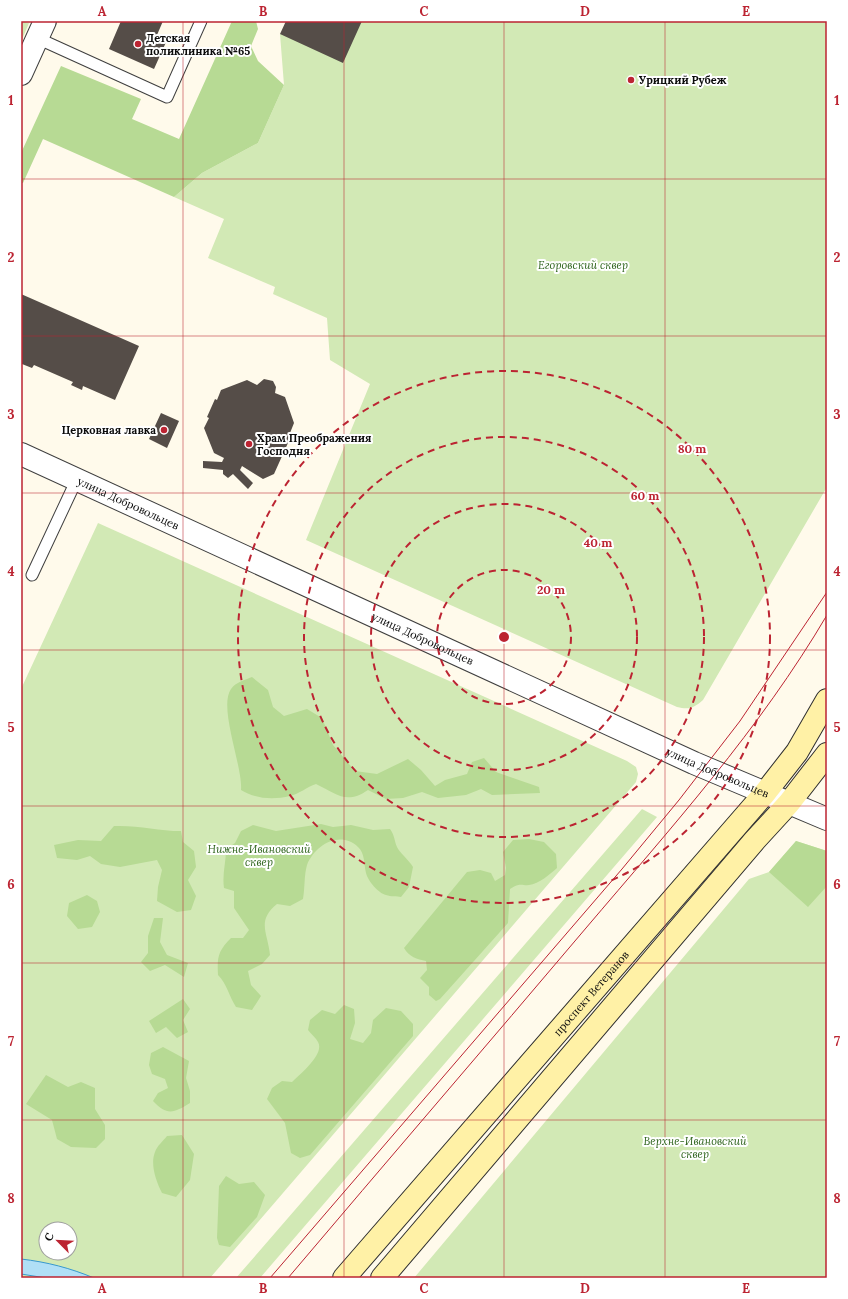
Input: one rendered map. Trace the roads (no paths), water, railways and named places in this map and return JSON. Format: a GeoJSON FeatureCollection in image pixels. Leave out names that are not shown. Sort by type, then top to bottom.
{"type":"FeatureCollection","features":[{"type":"Feature","properties":{"kind":"main road","name":"проспект Ветеранов"},"geometry":{"type":"LineString","coordinates":[[344,1278],[765,793],[797,752],[827,700]]}},
{"type":"Feature","properties":{"kind":"main road"},"geometry":{"type":"LineString","coordinates":[[382,1278],[755,840],[789,803],[827,754]]}},
{"type":"Feature","properties":{"kind":"street"},"geometry":{"type":"LineString","coordinates":[[21,74],[41,30]]}},
{"type":"Feature","properties":{"kind":"street","name":"улица Добровольцев"},"geometry":{"type":"LineString","coordinates":[[21,454],[687,760],[827,819]]}},
{"type":"Feature","properties":{"kind":"lane"},"geometry":{"type":"LineString","coordinates":[[41,30],[167,97],[201,21]]}},
{"type":"Feature","properties":{"kind":"lane"},"geometry":{"type":"LineString","coordinates":[[32,575],[77,479]]}},
{"type":"Feature","properties":{"kind":"water"},"geometry":{"type":"Polygon","coordinates":[[[21,1259],[58,1266],[94,1278],[46,1278],[21,1274],[21,1259]]]}},
{"type":"Feature","properties":{"kind":"tram line"},"geometry":{"type":"LineString","coordinates":[[270,1278],[622,869],[679,800],[740,721],[827,592]]}},
{"type":"Feature","properties":{"kind":"tram line"},"geometry":{"type":"LineString","coordinates":[[288,1278],[713,777],[773,698],[827,615]]}},
{"type":"Feature","properties":{"kind":"place","name":"Детская поликлиника №65"},"geometry":{"type":"Point","coordinates":[138,44]}},
{"type":"Feature","properties":{"kind":"place","name":"Урицкий Рубеж"},"geometry":{"type":"Point","coordinates":[631,80]}},
{"type":"Feature","properties":{"kind":"place","name":"Церковная лавка"},"geometry":{"type":"Point","coordinates":[164,430]}},
{"type":"Feature","properties":{"kind":"place","name":"Храм Преображения Господня"},"geometry":{"type":"Point","coordinates":[249,444]}},
{"type":"Feature","properties":{"kind":"park label","name":"Егоровский сквер"},"geometry":{"type":"Point","coordinates":[583,265]}},
{"type":"Feature","properties":{"kind":"park label","name":"Нижне-Ивановский сквер"},"geometry":{"type":"Point","coordinates":[259,855]}},
{"type":"Feature","properties":{"kind":"park label","name":"Верхне-Ивановский сквер"},"geometry":{"type":"Point","coordinates":[695,1147]}}]}
